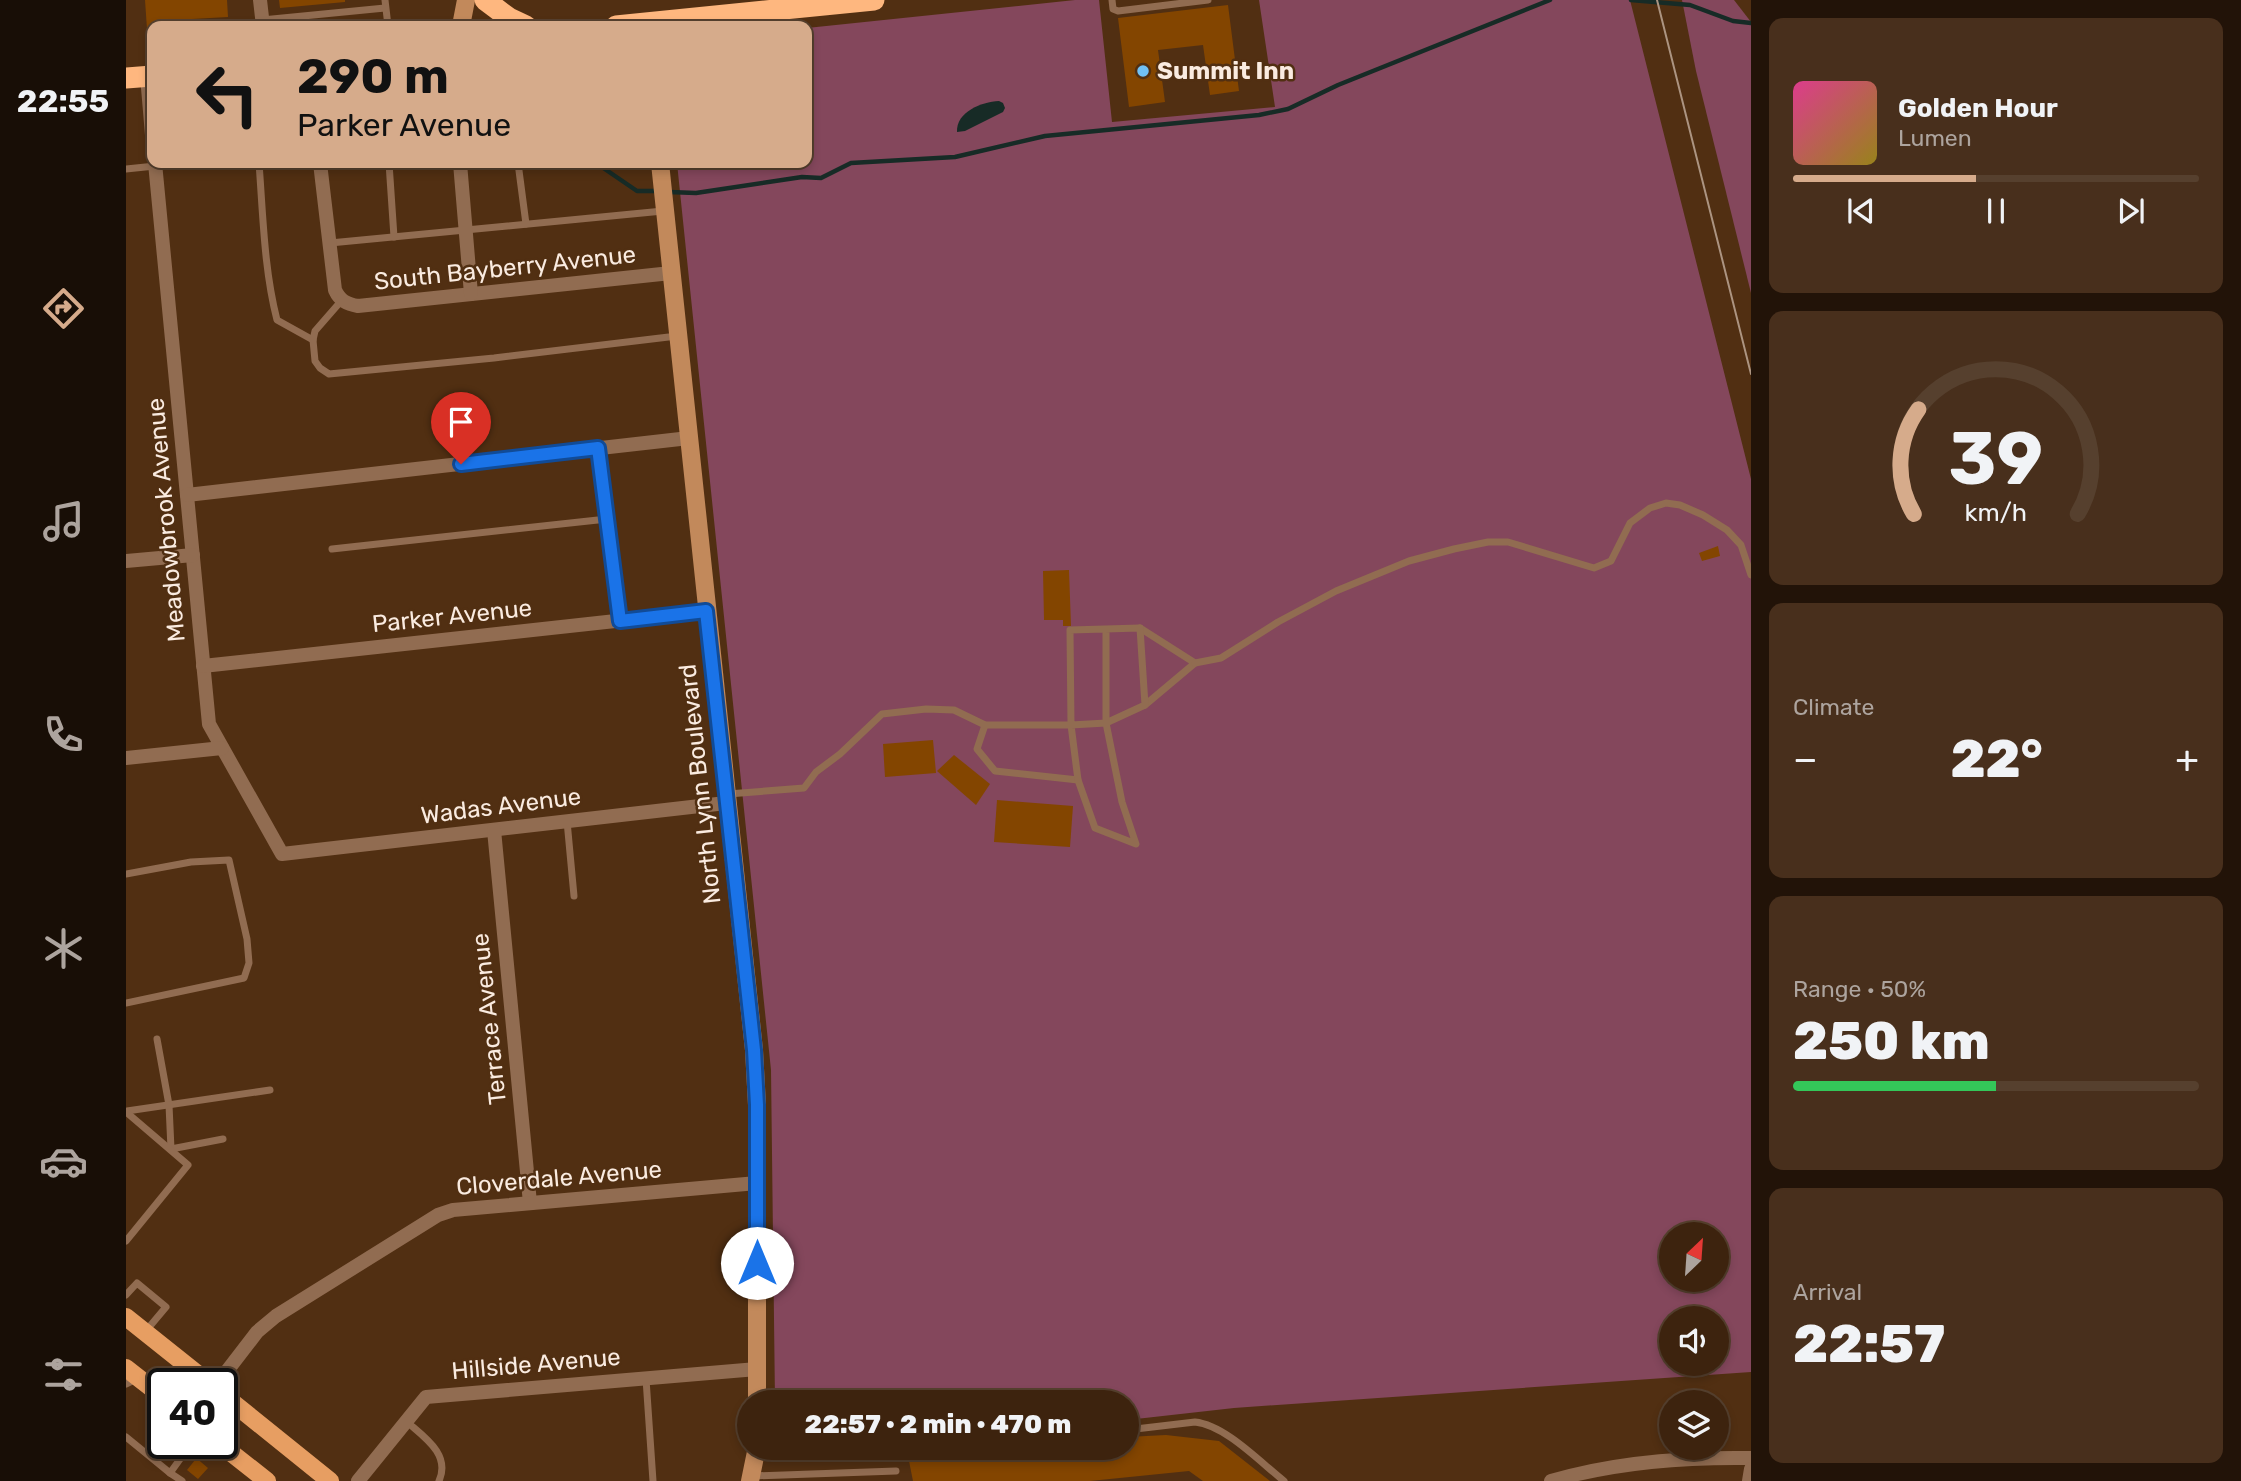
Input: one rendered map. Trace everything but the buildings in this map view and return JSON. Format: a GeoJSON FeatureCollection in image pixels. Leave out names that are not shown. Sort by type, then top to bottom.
{"type":"FeatureCollection","features":[{"type":"Feature","properties":{"kind":"highway"},"geometry":{"type":"LineString","coordinates":[[485,0],[515,21]]}},
{"type":"Feature","properties":{"kind":"highway"},"geometry":{"type":"LineString","coordinates":[[675,21],[874,0]]}},
{"type":"Feature","properties":{"kind":"main road"},"geometry":{"type":"LineString","coordinates":[[126,1317],[190,1368]]}},
{"type":"Feature","properties":{"kind":"main road"},"geometry":{"type":"LineString","coordinates":[[130,1377],[147,1387]]}},
{"type":"Feature","properties":{"kind":"main road"},"geometry":{"type":"LineString","coordinates":[[238,1407],[330,1481]]}},
{"type":"Feature","properties":{"kind":"main road"},"geometry":{"type":"LineString","coordinates":[[238,1458],[267,1481]]}},
{"type":"Feature","properties":{"kind":"street"},"geometry":{"type":"LineString","coordinates":[[260,0],[263,21]]}},
{"type":"Feature","properties":{"kind":"street"},"geometry":{"type":"LineString","coordinates":[[462,21],[466,0]]}},
{"type":"Feature","properties":{"kind":"street"},"geometry":{"type":"LineString","coordinates":[[142,77],[147,106]]}},
{"type":"Feature","properties":{"kind":"street","name":"Meadowbrook Avenue"},"geometry":{"type":"LineString","coordinates":[[155,168],[209,724],[282,854]]}},
{"type":"Feature","properties":{"kind":"street"},"geometry":{"type":"LineString","coordinates":[[321,168],[335,290],[343,301]]}},
{"type":"Feature","properties":{"kind":"street"},"geometry":{"type":"LineString","coordinates":[[460,168],[471,294]]}},
{"type":"Feature","properties":{"kind":"street","name":"North Lynn Boulevard"},"geometry":{"type":"LineString","coordinates":[[661,168],[754,1050],[757,1390]]}},
{"type":"Feature","properties":{"kind":"street","name":"South Bayberry Avenue"},"geometry":{"type":"LineString","coordinates":[[343,301],[358,306],[671,273]]}},
{"type":"Feature","properties":{"kind":"street"},"geometry":{"type":"LineString","coordinates":[[187,495],[689,438]]}},
{"type":"Feature","properties":{"kind":"street"},"geometry":{"type":"LineString","coordinates":[[126,561],[192,555]]}},
{"type":"Feature","properties":{"kind":"street","name":"Parker Avenue"},"geometry":{"type":"LineString","coordinates":[[203,666],[706,611]]}},
{"type":"Feature","properties":{"kind":"street"},"geometry":{"type":"LineString","coordinates":[[126,758],[222,748]]}},
{"type":"Feature","properties":{"kind":"street","name":"Wadas Avenue"},"geometry":{"type":"LineString","coordinates":[[282,854],[567,821],[726,798]]}},
{"type":"Feature","properties":{"kind":"street","name":"Terrace Avenue"},"geometry":{"type":"LineString","coordinates":[[494,830],[530,1203]]}},
{"type":"Feature","properties":{"kind":"street","name":"Cloverdale Avenue"},"geometry":{"type":"LineString","coordinates":[[229,1368],[257,1332],[276,1315],[438,1215],[453,1210],[757,1183]]}},
{"type":"Feature","properties":{"kind":"street","name":"Hillside Avenue"},"geometry":{"type":"LineString","coordinates":[[358,1481],[423,1399],[430,1396],[757,1368]]}},
{"type":"Feature","properties":{"kind":"street"},"geometry":{"type":"LineString","coordinates":[[1551,1481],[1600,1469],[1705,1457],[1751,1458]]}},
{"type":"Feature","properties":{"kind":"street"},"geometry":{"type":"LineString","coordinates":[[751,1479],[755,1460]]}},
{"type":"Feature","properties":{"kind":"street"},"geometry":{"type":"LineString","coordinates":[[1749,1481],[1751,1469]]}},
{"type":"Feature","properties":{"kind":"lane"},"geometry":{"type":"LineString","coordinates":[[1112,0],[1113,9],[1118,11],[1208,0]]}},
{"type":"Feature","properties":{"kind":"lane"},"geometry":{"type":"LineString","coordinates":[[276,21],[385,4]]}},
{"type":"Feature","properties":{"kind":"lane"},"geometry":{"type":"LineString","coordinates":[[126,169],[147,165]]}},
{"type":"Feature","properties":{"kind":"lane"},"geometry":{"type":"LineString","coordinates":[[259,168],[266,254],[277,320],[313,340]]}},
{"type":"Feature","properties":{"kind":"lane"},"geometry":{"type":"LineString","coordinates":[[389,168],[394,237]]}},
{"type":"Feature","properties":{"kind":"lane"},"geometry":{"type":"LineString","coordinates":[[519,168],[526,224]]}},
{"type":"Feature","properties":{"kind":"lane"},"geometry":{"type":"LineString","coordinates":[[330,243],[526,224],[664,197]]}},
{"type":"Feature","properties":{"kind":"lane"},"geometry":{"type":"LineString","coordinates":[[343,301],[316,331],[313,340],[315,361],[329,374],[678,336]]}},
{"type":"Feature","properties":{"kind":"lane"},"geometry":{"type":"LineString","coordinates":[[598,448],[620,621]]}},
{"type":"Feature","properties":{"kind":"lane"},"geometry":{"type":"LineString","coordinates":[[726,798],[804,788],[816,772],[840,754],[882,714],[926,709],[954,710],[985,725],[1071,726],[1106,723],[1145,705],[1195,663],[1221,658],[1278,622],[1336,592],[1409,561],[1454,549],[1488,542],[1508,542],[1594,568],[1611,561],[1630,523],[1650,509],[1666,503],[1681,505],[1703,514],[1727,530],[1741,545],[1751,575]]}},
{"type":"Feature","properties":{"kind":"lane"},"geometry":{"type":"LineString","coordinates":[[332,549],[607,519]]}},
{"type":"Feature","properties":{"kind":"lane"},"geometry":{"type":"LineString","coordinates":[[1106,629],[1106,723],[1122,802],[1136,844],[1095,828],[1078,780],[1071,726],[1070,630],[1140,628],[1195,663]]}},
{"type":"Feature","properties":{"kind":"lane"},"geometry":{"type":"LineString","coordinates":[[1140,628],[1145,705]]}},
{"type":"Feature","properties":{"kind":"lane"},"geometry":{"type":"LineString","coordinates":[[985,725],[977,749],[995,771],[1078,780]]}},
{"type":"Feature","properties":{"kind":"lane"},"geometry":{"type":"LineString","coordinates":[[567,821],[573,896]]}},
{"type":"Feature","properties":{"kind":"lane"},"geometry":{"type":"LineString","coordinates":[[126,874],[191,862],[229,860],[247,939],[249,963],[244,978],[126,1003]]}},
{"type":"Feature","properties":{"kind":"lane"},"geometry":{"type":"LineString","coordinates":[[157,1039],[169,1105],[170,1149]]}},
{"type":"Feature","properties":{"kind":"lane"},"geometry":{"type":"LineString","coordinates":[[126,1112],[270,1090]]}},
{"type":"Feature","properties":{"kind":"lane"},"geometry":{"type":"LineString","coordinates":[[126,1112],[188,1165],[126,1241]]}},
{"type":"Feature","properties":{"kind":"lane"},"geometry":{"type":"LineString","coordinates":[[170,1149],[223,1139]]}},
{"type":"Feature","properties":{"kind":"lane"},"geometry":{"type":"LineString","coordinates":[[126,1295],[137,1283],[166,1307],[145,1332]]}},
{"type":"Feature","properties":{"kind":"lane"},"geometry":{"type":"LineString","coordinates":[[645,1378],[653,1481]]}},
{"type":"Feature","properties":{"kind":"lane"},"geometry":{"type":"LineString","coordinates":[[406,1421],[435,1447],[441,1458],[439,1481]]}},
{"type":"Feature","properties":{"kind":"lane"},"geometry":{"type":"LineString","coordinates":[[1139,1429],[1206,1423],[1223,1433],[1284,1481]]}},
{"type":"Feature","properties":{"kind":"lane"},"geometry":{"type":"LineString","coordinates":[[126,1437],[182,1481]]}},
{"type":"Feature","properties":{"kind":"lane"},"geometry":{"type":"LineString","coordinates":[[170,1472],[180,1459]]}},
{"type":"Feature","properties":{"kind":"lane"},"geometry":{"type":"LineString","coordinates":[[751,1479],[896,1471]]}},
{"type":"Feature","properties":{"kind":"shaded area"},"geometry":{"type":"Polygon","coordinates":[[[1075,0],[1099,0],[1112,122],[1275,107],[1259,0],[1630,0],[1751,479],[1751,1372],[1729,1374],[1729,1306],[1659,1306],[1659,1376],[1694,1376],[1234,1408],[1139,1419],[1139,1390],[775,1390],[771,1070],[678,168],[812,168],[812,27],[1075,0]]]}},
{"type":"Feature","properties":{"kind":"shaded area"},"geometry":{"type":"Polygon","coordinates":[[[1682,0],[1734,0],[1751,22],[1751,293],[1696,71],[1682,0]]]}},
{"type":"Feature","properties":{"kind":"water"},"geometry":{"type":"Polygon","coordinates":[[[999,101],[1005,108],[1003,112],[965,131],[957,132],[961,119],[971,109],[999,101]]]}},
{"type":"Feature","properties":{"kind":"waterway"},"geometry":{"type":"LineString","coordinates":[[669,192],[696,193],[802,177],[821,178],[851,163],[955,157],[1045,136],[1259,115],[1288,109],[1338,85],[1550,0]]}},
{"type":"Feature","properties":{"kind":"waterway"},"geometry":{"type":"LineString","coordinates":[[1631,0],[1690,5],[1733,21],[1751,23]]}},
{"type":"Feature","properties":{"kind":"waterway"},"geometry":{"type":"LineString","coordinates":[[603,168],[637,191],[660,191]]}},
{"type":"Feature","properties":{"kind":"tram line"},"geometry":{"type":"LineString","coordinates":[[1657,0],[1751,374]]}},
{"type":"Feature","properties":{"kind":"place","name":"Summit Inn"},"geometry":{"type":"Point","coordinates":[1143,71]}},
{"type":"Feature","properties":{"kind":"route"},"geometry":{"type":"LineString","coordinates":[[461,464],[598,448],[620,621],[706,611],[754,1050],[757,1105],[757,1263]]}}]}
